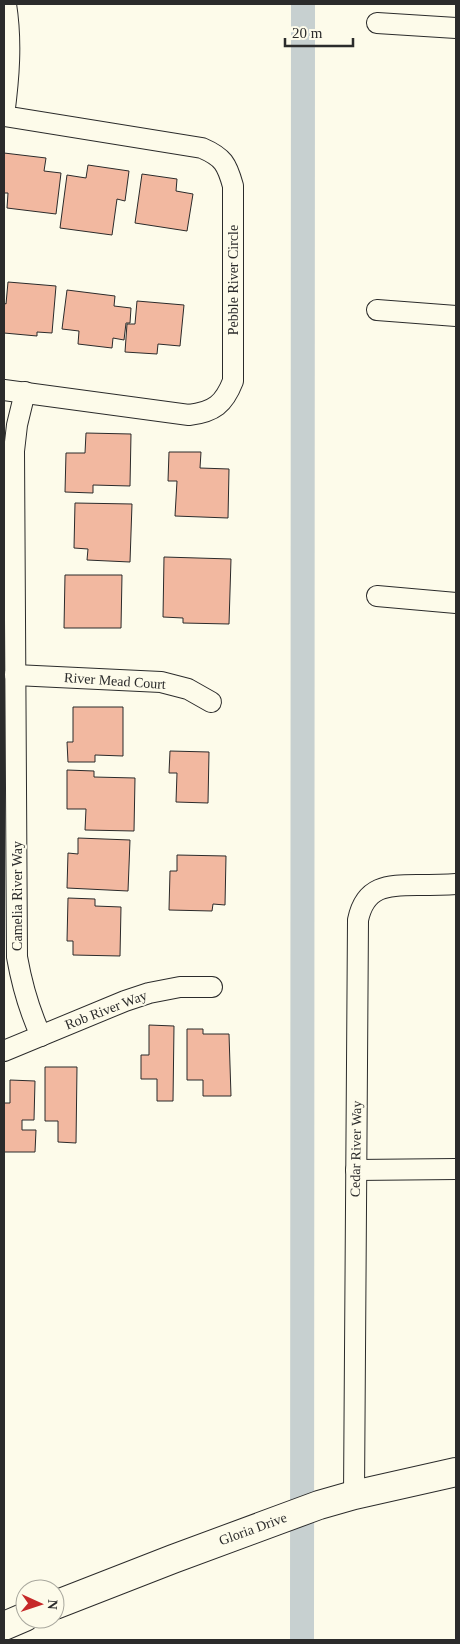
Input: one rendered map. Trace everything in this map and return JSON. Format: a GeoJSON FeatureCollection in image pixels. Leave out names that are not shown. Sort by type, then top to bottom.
{"type":"FeatureCollection","features":[{"type":"Feature","properties":{"kind":"street"},"geometry":{"type":"LineString","coordinates":[[4,116],[10,59],[6,4]]}},
{"type":"Feature","properties":{"kind":"street"},"geometry":{"type":"LineString","coordinates":[[376,22],[456,28]]}},
{"type":"Feature","properties":{"kind":"street","name":"Pebble River Circle"},"geometry":{"type":"LineString","coordinates":[[4,116],[202,148],[222,160],[229,169],[233,186],[233,381],[227,396],[217,406],[203,413],[189,415],[4,390]]}},
{"type":"Feature","properties":{"kind":"street"},"geometry":{"type":"LineString","coordinates":[[377,310],[456,316]]}},
{"type":"Feature","properties":{"kind":"street","name":"Camelia River Way"},"geometry":{"type":"LineString","coordinates":[[25,392],[17,425],[14,451],[17,957],[26,1001],[40,1036]]}},
{"type":"Feature","properties":{"kind":"street"},"geometry":{"type":"LineString","coordinates":[[377,596],[456,603]]}},
{"type":"Feature","properties":{"kind":"street","name":"River Mead Court"},"geometry":{"type":"LineString","coordinates":[[15,675],[161,682],[188,689],[211,702]]}},
{"type":"Feature","properties":{"kind":"street","name":"Cedar River Way"},"geometry":{"type":"LineString","coordinates":[[354,1495],[358,920],[366,900],[376,890],[391,885],[456,884]]}},
{"type":"Feature","properties":{"kind":"street","name":"Rob River Way"},"geometry":{"type":"LineString","coordinates":[[4,1051],[149,993],[180,988],[212,987]]}},
{"type":"Feature","properties":{"kind":"street"},"geometry":{"type":"LineString","coordinates":[[356,1170],[456,1169]]}},
{"type":"Feature","properties":{"kind":"street","name":"Gloria Drive"},"geometry":{"type":"LineString","coordinates":[[65,1601],[319,1505],[354,1495],[456,1472]]}},
{"type":"Feature","properties":{"kind":"building"},"geometry":{"type":"Polygon","coordinates":[[[4,153],[46,158],[44,171],[61,173],[56,214],[7,208],[8,193],[4,193],[4,153]]]}},
{"type":"Feature","properties":{"kind":"building"},"geometry":{"type":"Polygon","coordinates":[[[88,165],[129,171],[125,201],[117,199],[112,235],[60,228],[67,175],[86,178],[88,165]]]}},
{"type":"Feature","properties":{"kind":"building"},"geometry":{"type":"Polygon","coordinates":[[[142,174],[177,179],[176,191],[193,194],[187,231],[135,223],[142,174]]]}},
{"type":"Feature","properties":{"kind":"building"},"geometry":{"type":"Polygon","coordinates":[[[8,282],[56,286],[52,333],[37,332],[37,336],[4,333],[4,303],[6,304],[8,282]]]}},
{"type":"Feature","properties":{"kind":"building"},"geometry":{"type":"Polygon","coordinates":[[[67,290],[115,296],[114,306],[131,308],[130,323],[126,323],[124,340],[113,338],[112,348],[78,344],[79,331],[62,329],[67,290]]]}},
{"type":"Feature","properties":{"kind":"building"},"geometry":{"type":"Polygon","coordinates":[[[137,301],[184,305],[180,346],[158,344],[157,354],[125,352],[127,324],[135,324],[137,301]]]}},
{"type":"Feature","properties":{"kind":"building"},"geometry":{"type":"Polygon","coordinates":[[[86,433],[131,434],[130,486],[93,485],[93,493],[65,492],[66,453],[85,453],[86,433]]]}},
{"type":"Feature","properties":{"kind":"building"},"geometry":{"type":"Polygon","coordinates":[[[169,452],[201,452],[200,468],[229,469],[228,518],[175,516],[177,481],[168,481],[169,452]]]}},
{"type":"Feature","properties":{"kind":"building"},"geometry":{"type":"Polygon","coordinates":[[[75,503],[132,504],[130,562],[87,560],[88,549],[74,548],[75,503]]]}},
{"type":"Feature","properties":{"kind":"building"},"geometry":{"type":"Polygon","coordinates":[[[164,557],[231,559],[229,624],[183,623],[183,618],[163,617],[164,557]]]}},
{"type":"Feature","properties":{"kind":"building"},"geometry":{"type":"Polygon","coordinates":[[[65,575],[122,575],[121,628],[64,628],[65,575]]]}},
{"type":"Feature","properties":{"kind":"building"},"geometry":{"type":"Polygon","coordinates":[[[73,707],[123,707],[123,756],[95,755],[95,762],[68,762],[67,742],[73,742],[73,707]]]}},
{"type":"Feature","properties":{"kind":"building"},"geometry":{"type":"Polygon","coordinates":[[[170,751],[209,752],[208,803],[176,802],[177,773],[169,773],[170,751]]]}},
{"type":"Feature","properties":{"kind":"building"},"geometry":{"type":"Polygon","coordinates":[[[67,770],[94,771],[94,777],[135,778],[134,831],[85,830],[86,809],[67,809],[67,770]]]}},
{"type":"Feature","properties":{"kind":"building"},"geometry":{"type":"Polygon","coordinates":[[[78,838],[130,840],[128,891],[67,888],[68,853],[78,854],[78,838]]]}},
{"type":"Feature","properties":{"kind":"building"},"geometry":{"type":"Polygon","coordinates":[[[177,855],[226,856],[225,905],[213,904],[212,911],[169,910],[170,871],[177,871],[177,855]]]}},
{"type":"Feature","properties":{"kind":"building"},"geometry":{"type":"Polygon","coordinates":[[[68,898],[95,899],[95,906],[121,907],[120,956],[73,955],[73,941],[67,941],[68,898]]]}},
{"type":"Feature","properties":{"kind":"building"},"geometry":{"type":"Polygon","coordinates":[[[149,1025],[174,1026],[173,1101],[157,1101],[157,1079],[141,1079],[141,1055],[149,1055],[149,1025]]]}},
{"type":"Feature","properties":{"kind":"building"},"geometry":{"type":"Polygon","coordinates":[[[187,1029],[203,1029],[203,1034],[229,1034],[231,1096],[203,1096],[203,1080],[187,1080],[187,1029]]]}},
{"type":"Feature","properties":{"kind":"building"},"geometry":{"type":"Polygon","coordinates":[[[45,1067],[77,1067],[76,1143],[58,1142],[58,1121],[45,1121],[45,1067]]]}},
{"type":"Feature","properties":{"kind":"building"},"geometry":{"type":"Polygon","coordinates":[[[10,1080],[35,1081],[34,1120],[22,1120],[22,1130],[36,1130],[35,1152],[4,1152],[4,1103],[10,1103],[10,1080]]]}},
{"type":"Feature","properties":{"kind":"waterway"},"geometry":{"type":"LineString","coordinates":[[302,1640],[303,4]]}}]}
